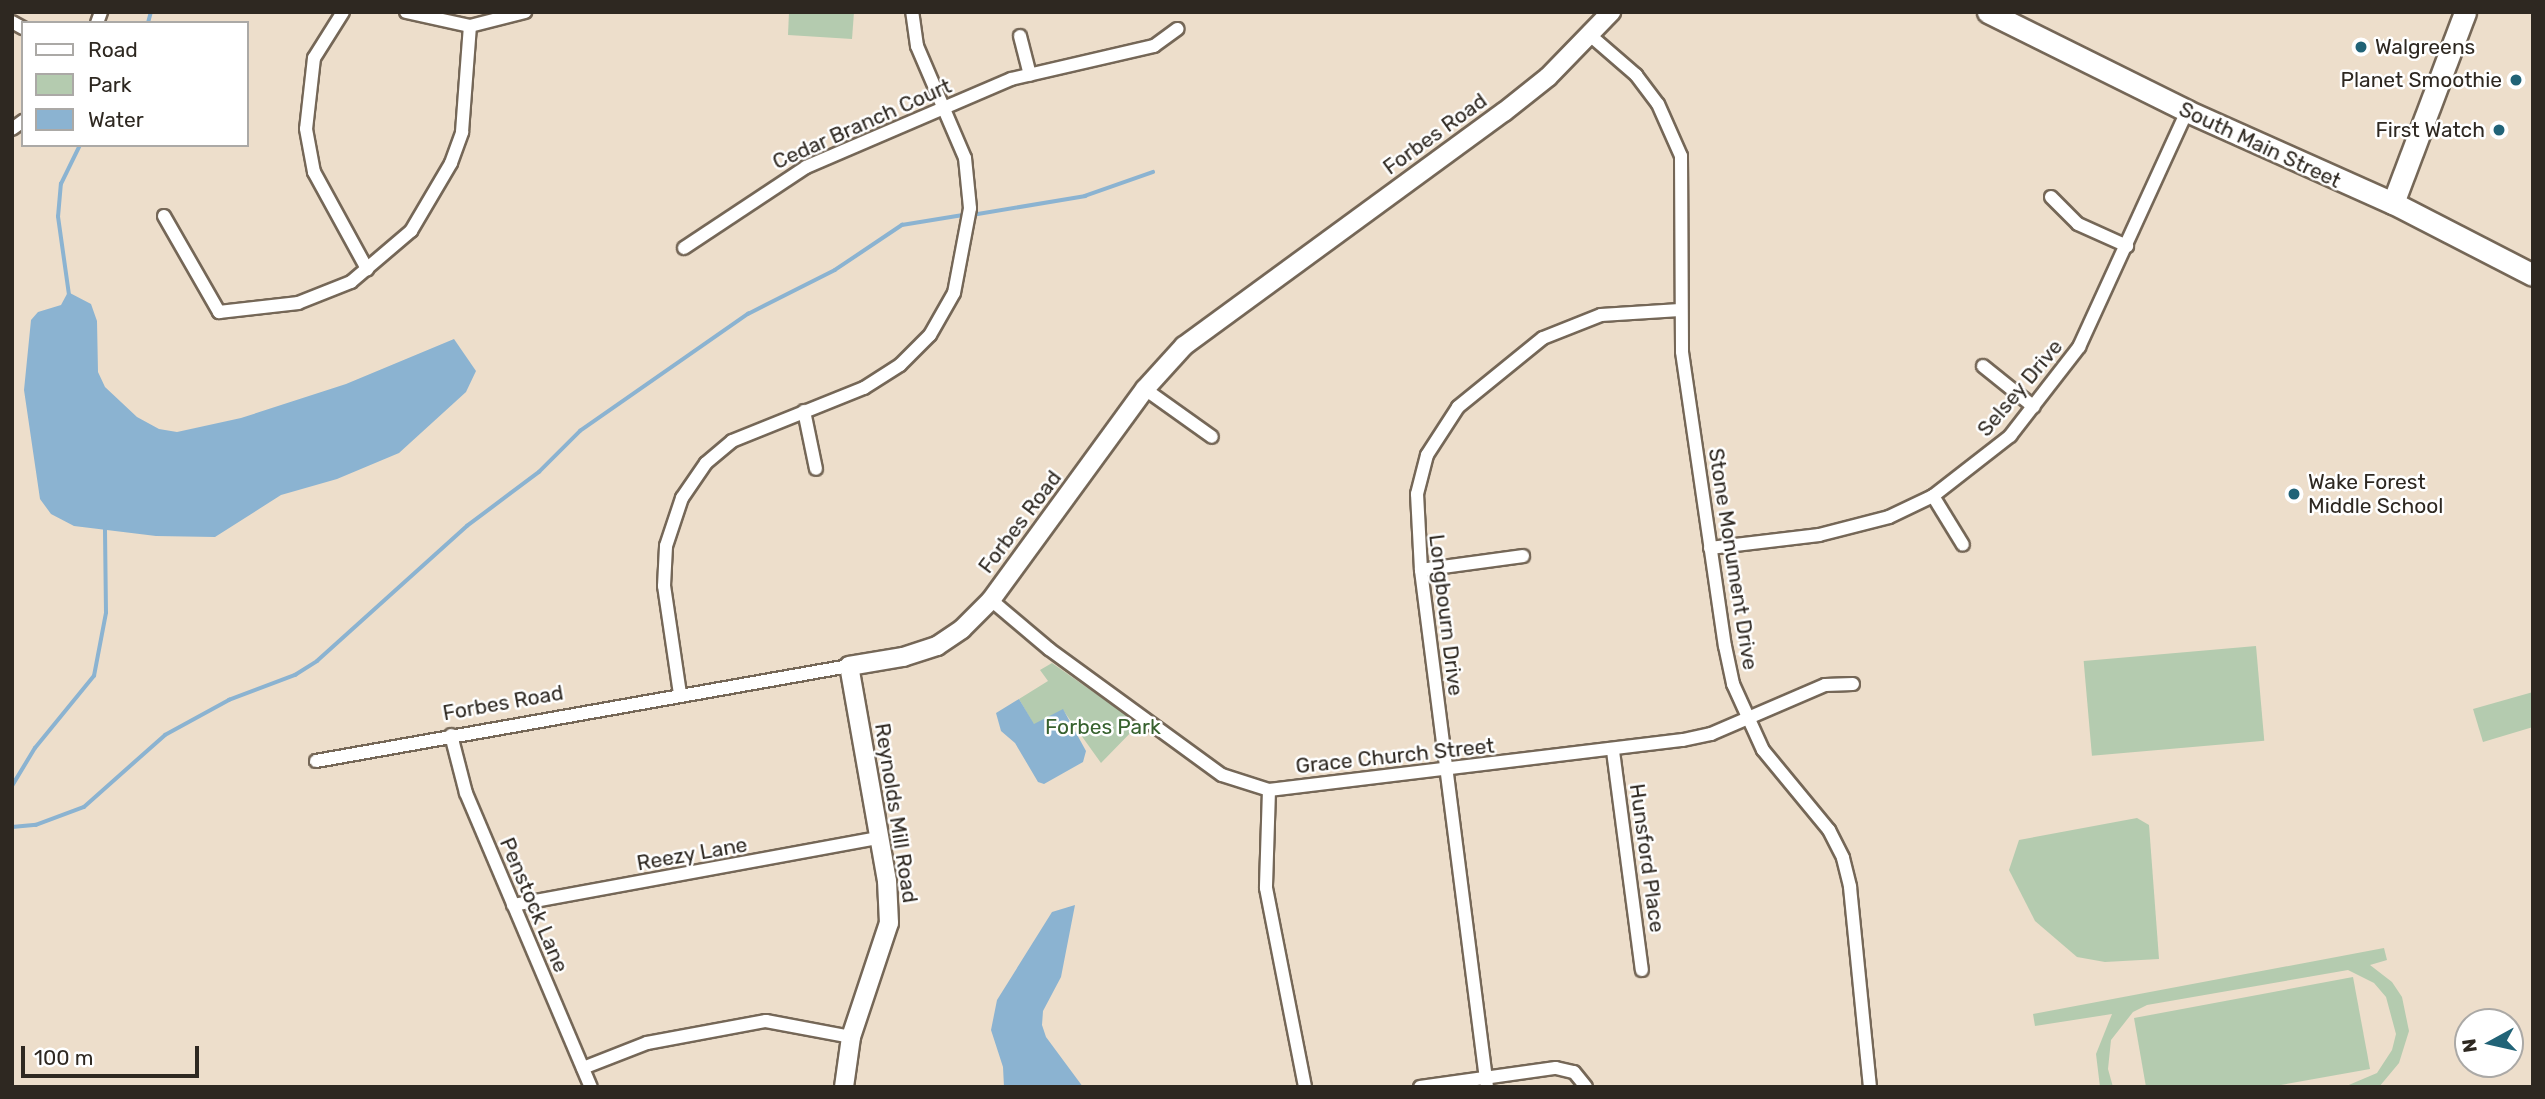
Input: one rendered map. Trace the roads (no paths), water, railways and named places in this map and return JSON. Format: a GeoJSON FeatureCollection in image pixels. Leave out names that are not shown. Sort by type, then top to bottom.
{"type":"FeatureCollection","features":[{"type":"Feature","properties":{"kind":"main road","name":"South Main Street"},"geometry":{"type":"LineString","coordinates":[[1988,12],[2187,111],[2393,203],[2533,275]]}},
{"type":"Feature","properties":{"kind":"main road"},"geometry":{"type":"LineString","coordinates":[[2393,203],[2465,12]]}},
{"type":"Feature","properties":{"kind":"street"},"geometry":{"type":"LineString","coordinates":[[343,12],[314,58],[306,130],[314,172],[367,269]]}},
{"type":"Feature","properties":{"kind":"street"},"geometry":{"type":"LineString","coordinates":[[406,12],[470,26],[525,12]]}},
{"type":"Feature","properties":{"kind":"street"},"geometry":{"type":"LineString","coordinates":[[680,694],[664,586],[666,546],[682,498],[706,463],[732,441],[864,388],[900,365],[930,335],[954,293],[970,208],[965,158],[946,106],[917,46],[912,12]]}},
{"type":"Feature","properties":{"kind":"street","name":"Forbes Road"},"geometry":{"type":"LineString","coordinates":[[316,761],[680,694],[903,657],[937,646],[962,629],[991,600],[1145,389],[1184,346],[1504,112],[1591,37],[1611,12]]}},
{"type":"Feature","properties":{"kind":"street"},"geometry":{"type":"LineString","coordinates":[[164,216],[219,312],[254,311],[313,299],[367,269],[411,232],[452,163],[463,120],[470,26]]}},
{"type":"Feature","properties":{"kind":"street","name":"Cedar Branch Court"},"geometry":{"type":"LineString","coordinates":[[684,248],[806,167],[946,106],[1030,75],[1154,46],[1177,29]]}},
{"type":"Feature","properties":{"kind":"street"},"geometry":{"type":"LineString","coordinates":[[1020,36],[1030,75]]}},
{"type":"Feature","properties":{"kind":"street","name":"Stone Monument Drive"},"geometry":{"type":"LineString","coordinates":[[1591,37],[1636,75],[1672,127],[1684,184],[1680,310],[1725,646],[1747,720],[1763,750],[1829,830],[1843,858],[1850,887],[1870,1087]]}},
{"type":"Feature","properties":{"kind":"street","name":"Selsey Drive"},"geometry":{"type":"LineString","coordinates":[[1710,548],[1853,528],[1933,496],[2010,436],[2079,347],[2187,111]]}},
{"type":"Feature","properties":{"kind":"street"},"geometry":{"type":"LineString","coordinates":[[2051,197],[2078,223],[2127,246]]}},
{"type":"Feature","properties":{"kind":"street","name":"Longbourn Drive"},"geometry":{"type":"LineString","coordinates":[[1486,1081],[1421,570],[1417,494],[1427,455],[1458,407],[1543,338],[1601,315],[1680,310]]}},
{"type":"Feature","properties":{"kind":"street"},"geometry":{"type":"LineString","coordinates":[[1983,366],[2034,407]]}},
{"type":"Feature","properties":{"kind":"street"},"geometry":{"type":"LineString","coordinates":[[1145,389],[1212,437]]}},
{"type":"Feature","properties":{"kind":"street"},"geometry":{"type":"LineString","coordinates":[[804,411],[816,469]]}},
{"type":"Feature","properties":{"kind":"street"},"geometry":{"type":"LineString","coordinates":[[1933,496],[1963,545]]}},
{"type":"Feature","properties":{"kind":"street"},"geometry":{"type":"LineString","coordinates":[[1421,570],[1523,556]]}},
{"type":"Feature","properties":{"kind":"street","name":"Grace Church Street"},"geometry":{"type":"LineString","coordinates":[[991,600],[1039,641],[1222,775],[1269,790],[1613,751],[1711,734],[1825,685],[1853,684]]}},
{"type":"Feature","properties":{"kind":"street","name":"Reynolds Mill Road"},"geometry":{"type":"LineString","coordinates":[[845,1087],[851,1037],[888,923],[887,881],[849,666]]}},
{"type":"Feature","properties":{"kind":"street","name":"Penstock Lane"},"geometry":{"type":"LineString","coordinates":[[451,735],[466,793],[591,1087]]}},
{"type":"Feature","properties":{"kind":"street","name":"Hunsford Place"},"geometry":{"type":"LineString","coordinates":[[1613,751],[1642,970]]}},
{"type":"Feature","properties":{"kind":"street"},"geometry":{"type":"LineString","coordinates":[[1269,790],[1266,888],[1305,1087]]}},
{"type":"Feature","properties":{"kind":"street","name":"Reezy Lane"},"geometry":{"type":"LineString","coordinates":[[513,905],[878,838]]}},
{"type":"Feature","properties":{"kind":"street"},"geometry":{"type":"LineString","coordinates":[[583,1068],[647,1042],[766,1021],[851,1037]]}},
{"type":"Feature","properties":{"kind":"street"},"geometry":{"type":"LineString","coordinates":[[1420,1087],[1486,1081],[1556,1068],[1574,1072],[1586,1087]]}},
{"type":"Feature","properties":{"kind":"water"},"geometry":{"type":"Polygon","coordinates":[[[68,292],[91,304],[97,321],[98,372],[105,387],[137,417],[159,429],[177,432],[241,418],[346,384],[454,339],[476,371],[466,392],[399,453],[337,479],[281,495],[215,537],[156,536],[74,526],[51,514],[40,499],[24,390],[31,320],[38,312],[61,305],[68,292]]]}},
{"type":"Feature","properties":{"kind":"water"},"geometry":{"type":"Polygon","coordinates":[[[1019,699],[1034,724],[1063,709],[1086,751],[1083,762],[1044,784],[1038,782],[1015,743],[1001,731],[996,713],[1019,699]]]}},
{"type":"Feature","properties":{"kind":"water"},"geometry":{"type":"Polygon","coordinates":[[[1075,905],[1061,977],[1043,1011],[1042,1025],[1046,1037],[1083,1087],[1004,1087],[1003,1067],[991,1030],[997,1000],[1052,912],[1075,905]]]}},
{"type":"Feature","properties":{"kind":"waterway"},"geometry":{"type":"LineString","coordinates":[[149,21],[151,12]]}},
{"type":"Feature","properties":{"kind":"waterway"},"geometry":{"type":"LineString","coordinates":[[69,295],[58,217],[61,184],[79,147]]}},
{"type":"Feature","properties":{"kind":"waterway"},"geometry":{"type":"LineString","coordinates":[[972,215],[1085,196],[1153,172]]}},
{"type":"Feature","properties":{"kind":"waterway"},"geometry":{"type":"LineString","coordinates":[[12,827],[36,825],[84,807],[165,735],[229,700],[295,675],[317,661],[467,526],[539,472],[580,431],[748,314],[835,270],[902,225],[964,215]]}},
{"type":"Feature","properties":{"kind":"waterway"},"geometry":{"type":"LineString","coordinates":[[12,786],[35,748],[94,676],[106,613],[105,527]]}},
{"type":"Feature","properties":{"kind":"place","name":"Walgreens"},"geometry":{"type":"Point","coordinates":[2361,47]}},
{"type":"Feature","properties":{"kind":"place","name":"Planet Smoothie"},"geometry":{"type":"Point","coordinates":[2516,80]}},
{"type":"Feature","properties":{"kind":"place","name":"First Watch"},"geometry":{"type":"Point","coordinates":[2499,130]}},
{"type":"Feature","properties":{"kind":"place","name":"Wake Forest Middle School"},"geometry":{"type":"Point","coordinates":[2294,494]}},
{"type":"Feature","properties":{"kind":"park label","name":"Forbes Park"},"geometry":{"type":"Point","coordinates":[1103,727]}}]}
